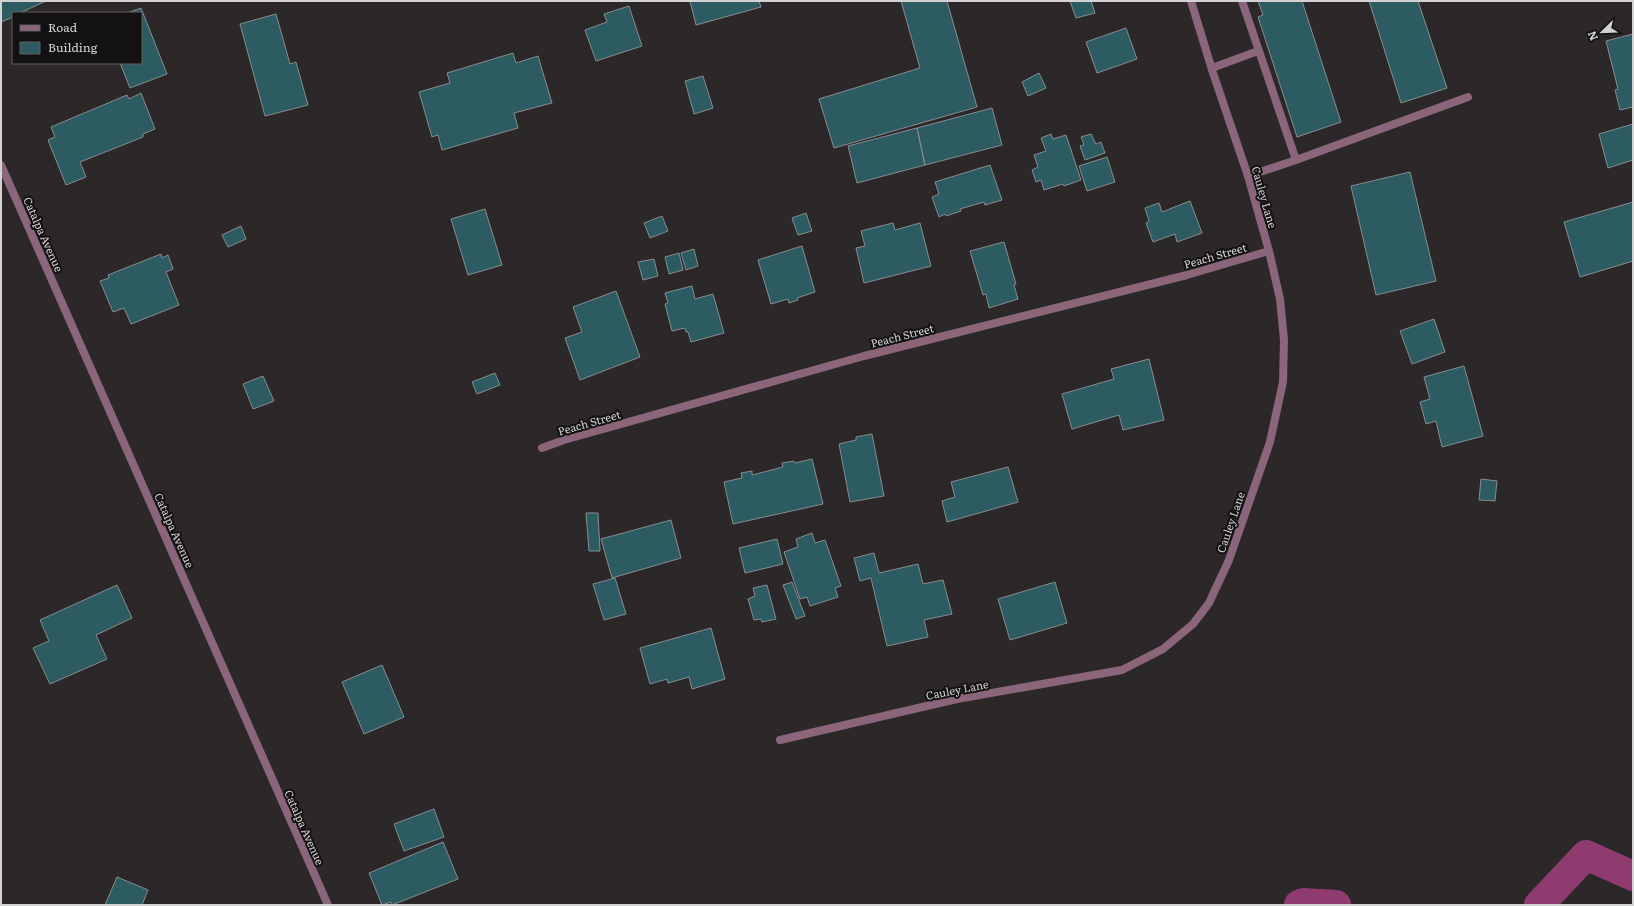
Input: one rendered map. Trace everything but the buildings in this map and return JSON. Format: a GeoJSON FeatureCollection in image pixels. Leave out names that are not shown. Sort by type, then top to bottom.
{"type":"FeatureCollection","features":[{"type":"Feature","properties":{"kind":"street","name":"Cauley Lane"},"geometry":{"type":"LineString","coordinates":[[780,740],[957,699],[1122,670],[1163,649],[1193,624],[1209,603],[1229,560],[1270,442],[1283,382],[1284,340],[1280,299],[1269,252],[1248,176],[1191,1]]}},
{"type":"Feature","properties":{"kind":"street"},"geometry":{"type":"LineString","coordinates":[[1242,1],[1296,160]]}},
{"type":"Feature","properties":{"kind":"street"},"geometry":{"type":"LineString","coordinates":[[1212,68],[1258,51]]}},
{"type":"Feature","properties":{"kind":"street"},"geometry":{"type":"LineString","coordinates":[[1248,176],[1468,97]]}},
{"type":"Feature","properties":{"kind":"street","name":"Catalpa Avenue"},"geometry":{"type":"LineString","coordinates":[[1,165],[328,905]]}},
{"type":"Feature","properties":{"kind":"street","name":"Peach Street"},"geometry":{"type":"LineString","coordinates":[[542,448],[572,438],[864,356],[1179,277],[1269,252]]}},
{"type":"Feature","properties":{"kind":"waterway"},"geometry":{"type":"LineString","coordinates":[[1539,905],[1586,855],[1633,876]]}},
{"type":"Feature","properties":{"kind":"waterway"},"geometry":{"type":"LineString","coordinates":[[1299,905],[1303,903],[1336,905]]}}]}
